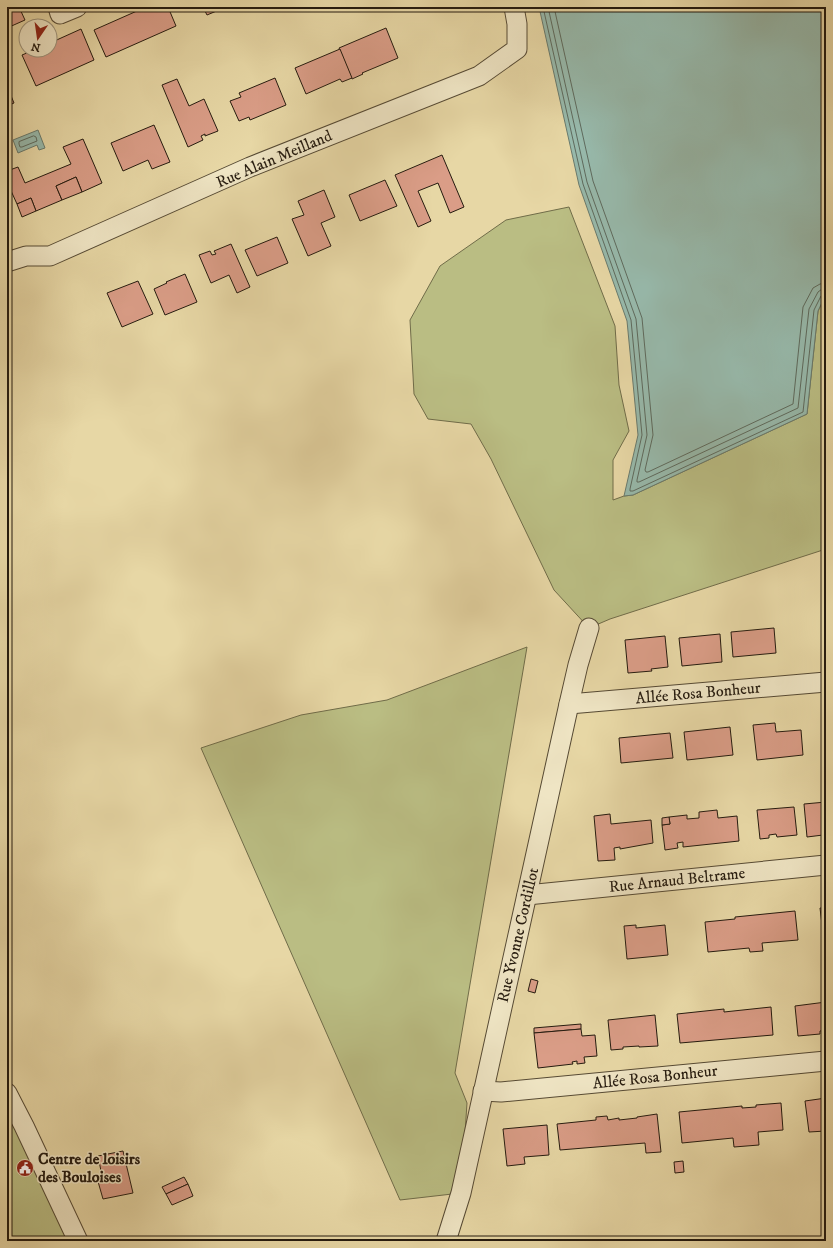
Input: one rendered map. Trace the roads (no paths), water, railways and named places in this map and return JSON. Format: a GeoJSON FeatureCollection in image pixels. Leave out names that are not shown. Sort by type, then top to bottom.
{"type":"FeatureCollection","features":[{"type":"Feature","properties":{"kind":"street"},"geometry":{"type":"LineString","coordinates":[[58,7],[60,14],[77,7]]}},
{"type":"Feature","properties":{"kind":"street","name":"Rue Alain Meilland"},"geometry":{"type":"LineString","coordinates":[[7,262],[26,256],[50,256],[250,167],[479,76],[517,49],[517,24],[514,7]]}},
{"type":"Feature","properties":{"kind":"street","name":"Rue Yvonne Cordillot"},"geometry":{"type":"LineString","coordinates":[[446,1241],[460,1193],[569,704],[578,665],[589,628]]}},
{"type":"Feature","properties":{"kind":"street","name":"Allée Rosa Bonheur"},"geometry":{"type":"LineString","coordinates":[[569,704],[826,682]]}},
{"type":"Feature","properties":{"kind":"street","name":"Rue Arnaud Beltrame"},"geometry":{"type":"LineString","coordinates":[[527,895],[826,865]]}},
{"type":"Feature","properties":{"kind":"street","name":"Allée Rosa Bonheur"},"geometry":{"type":"LineString","coordinates":[[483,1091],[501,1092],[826,1061]]}},
{"type":"Feature","properties":{"kind":"street"},"geometry":{"type":"LineString","coordinates":[[7,1093],[78,1241]]}},
{"type":"Feature","properties":{"kind":"water"},"geometry":{"type":"Polygon","coordinates":[[[539,7],[826,7],[826,294],[818,311],[807,414],[633,495],[624,496],[638,435],[627,321],[579,185],[539,7]]]}},
{"type":"Feature","properties":{"kind":"water"},"geometry":{"type":"Polygon","coordinates":[[[38,130],[45,148],[39,150],[37,145],[18,153],[13,140],[38,130]]]}},
{"type":"Feature","properties":{"kind":"place","name":"Centre de loisirs des Bouloises"},"geometry":{"type":"Point","coordinates":[25,1168]}}]}
